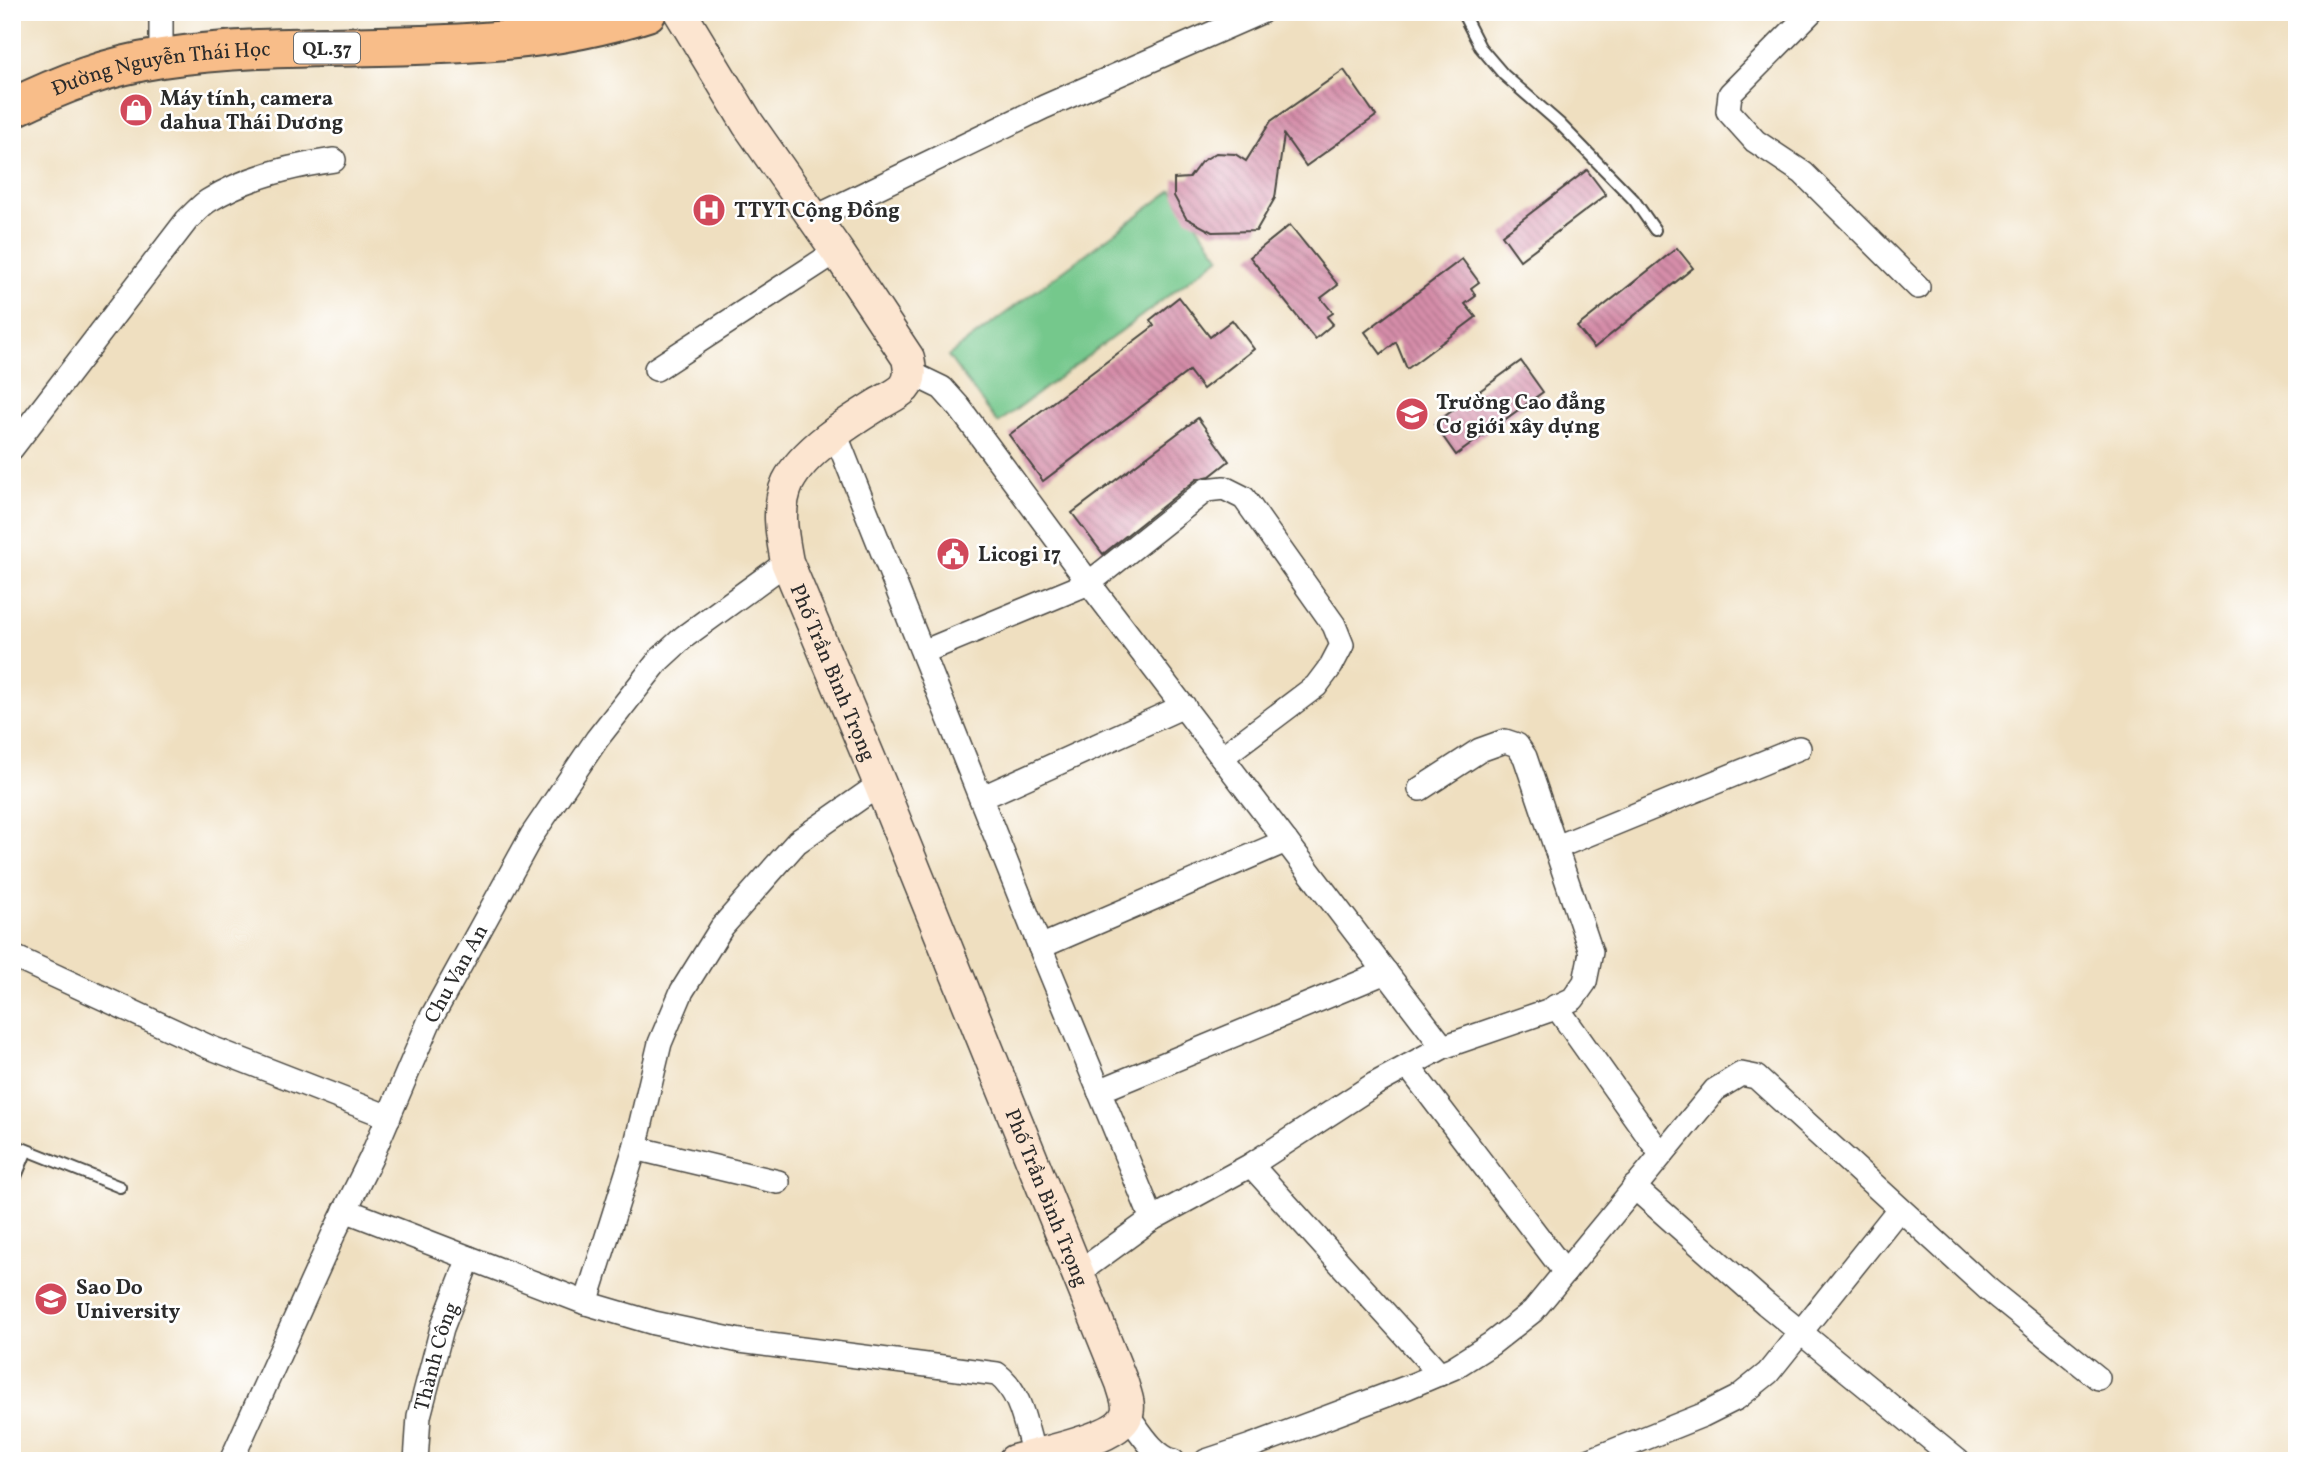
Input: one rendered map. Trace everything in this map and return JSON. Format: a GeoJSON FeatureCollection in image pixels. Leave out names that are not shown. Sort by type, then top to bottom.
{"type":"FeatureCollection","features":[{"type":"Feature","properties":{"kind":"highway","name":"Đường Nguyễn Thái Học"},"geometry":{"type":"LineString","coordinates":[[12,108],[61,85],[104,71],[161,58],[220,51],[490,42],[543,37],[590,28],[644,13]]}},
{"type":"Feature","properties":{"kind":"street"},"geometry":{"type":"LineString","coordinates":[[160,12],[161,58]]}},
{"type":"Feature","properties":{"kind":"street"},"geometry":{"type":"LineString","coordinates":[[680,12],[748,124],[908,358],[911,373],[942,388],[959,407],[1443,1047]]}},
{"type":"Feature","properties":{"kind":"street"},"geometry":{"type":"LineString","coordinates":[[814,218],[1044,107],[1261,12]]}},
{"type":"Feature","properties":{"kind":"street"},"geometry":{"type":"LineString","coordinates":[[1811,12],[1730,94],[1728,111],[1755,141],[1804,173],[1918,287]]}},
{"type":"Feature","properties":{"kind":"street"},"geometry":{"type":"LineString","coordinates":[[12,448],[187,220],[207,201],[258,177],[294,166],[334,160]]}},
{"type":"Feature","properties":{"kind":"street"},"geometry":{"type":"LineString","coordinates":[[656,369],[837,251]]}},
{"type":"Feature","properties":{"kind":"street","name":"Phố Trần Bình Trọng"},"geometry":{"type":"LineString","coordinates":[[911,373],[905,387],[835,433],[807,458],[789,482],[782,505],[781,528],[787,562],[880,784],[1122,1383],[1128,1402],[1127,1414]]}},
{"type":"Feature","properties":{"kind":"street"},"geometry":{"type":"LineString","coordinates":[[835,433],[1040,947],[1152,1219]]}},
{"type":"Feature","properties":{"kind":"street"},"geometry":{"type":"LineString","coordinates":[[923,653],[1090,583],[1206,490],[1224,488],[1244,498],[1334,625],[1342,645],[1316,686],[1222,757]]}},
{"type":"Feature","properties":{"kind":"street","name":"Chu Van An"},"geometry":{"type":"LineString","coordinates":[[231,1461],[371,1158],[429,1022],[532,835],[597,739],[659,660],[684,637],[787,562]]}},
{"type":"Feature","properties":{"kind":"street"},"geometry":{"type":"LineString","coordinates":[[981,798],[1184,706]]}},
{"type":"Feature","properties":{"kind":"street"},"geometry":{"type":"LineString","coordinates":[[1078,1273],[1152,1219],[1251,1165],[1375,1084],[1443,1047],[1573,999],[1586,982],[1591,952],[1558,847],[1525,757],[1517,745],[1505,741],[1480,750],[1420,789]]}},
{"type":"Feature","properties":{"kind":"street"},"geometry":{"type":"LineString","coordinates":[[1558,847],[1799,748]]}},
{"type":"Feature","properties":{"kind":"street"},"geometry":{"type":"LineString","coordinates":[[586,1303],[635,1148],[660,1043],[682,991],[722,927],[797,842],[880,784]]}},
{"type":"Feature","properties":{"kind":"street"},"geometry":{"type":"LineString","coordinates":[[1040,947],[1286,841]]}},
{"type":"Feature","properties":{"kind":"street"},"geometry":{"type":"LineString","coordinates":[[12,956],[209,1047],[389,1117]]}},
{"type":"Feature","properties":{"kind":"street"},"geometry":{"type":"LineString","coordinates":[[1099,1091],[1386,972]]}},
{"type":"Feature","properties":{"kind":"street"},"geometry":{"type":"LineString","coordinates":[[1556,1006],[1661,1154]]}},
{"type":"Feature","properties":{"kind":"street"},"geometry":{"type":"LineString","coordinates":[[1408,1066],[1565,1272]]}},
{"type":"Feature","properties":{"kind":"street"},"geometry":{"type":"LineString","coordinates":[[1206,1461],[1254,1454],[1453,1368],[1492,1344],[1533,1311],[1715,1090],[1741,1074],[1756,1077],[1989,1290],[2098,1378]]}},
{"type":"Feature","properties":{"kind":"street"},"geometry":{"type":"LineString","coordinates":[[635,1148],[778,1182]]}},
{"type":"Feature","properties":{"kind":"street"},"geometry":{"type":"LineString","coordinates":[[1251,1165],[1440,1374]]}},
{"type":"Feature","properties":{"kind":"street"},"geometry":{"type":"LineString","coordinates":[[1634,1187],[1801,1333],[1958,1461]]}},
{"type":"Feature","properties":{"kind":"street"},"geometry":{"type":"LineString","coordinates":[[1588,1461],[1617,1456],[1703,1415],[1737,1398],[1768,1373],[1899,1209]]}},
{"type":"Feature","properties":{"kind":"street"},"geometry":{"type":"LineString","coordinates":[[345,1210],[586,1303],[654,1322],[740,1341],[997,1374],[1009,1383],[1016,1396],[1024,1458],[1100,1437],[1119,1427],[1127,1414],[1147,1450],[1172,1461]]}},
{"type":"Feature","properties":{"kind":"street","name":"Thành Công"},"geometry":{"type":"LineString","coordinates":[[416,1461],[419,1416],[442,1328],[469,1258]]}},
{"type":"Feature","properties":{"kind":"lane"},"geometry":{"type":"LineString","coordinates":[[1462,12],[1480,47],[1504,75],[1568,132],[1633,200],[1655,230]]}},
{"type":"Feature","properties":{"kind":"lane"},"geometry":{"type":"LineString","coordinates":[[12,1144],[120,1186]]}},
{"type":"Feature","properties":{"kind":"lane"},"geometry":{"type":"LineString","coordinates":[[12,1186],[27,1150]]}},
{"type":"Feature","properties":{"kind":"green space"},"geometry":{"type":"Polygon","coordinates":[[[1172,190],[1220,257],[998,423],[948,356],[1172,190]]]}},
{"type":"Feature","properties":{"kind":"building"},"geometry":{"type":"Polygon","coordinates":[[[1344,70],[1376,116],[1306,166],[1284,135],[1275,198],[1256,231],[1212,232],[1186,218],[1174,196],[1174,179],[1189,178],[1201,162],[1216,153],[1235,154],[1246,161],[1271,121],[1344,70]]]}},
{"type":"Feature","properties":{"kind":"building"},"geometry":{"type":"Polygon","coordinates":[[[1587,170],[1606,195],[1520,260],[1502,235],[1587,170]]]}},
{"type":"Feature","properties":{"kind":"building"},"geometry":{"type":"Polygon","coordinates":[[[1290,225],[1338,285],[1321,298],[1333,313],[1327,317],[1333,324],[1315,339],[1250,257],[1290,225]]]}},
{"type":"Feature","properties":{"kind":"building"},"geometry":{"type":"Polygon","coordinates":[[[1677,248],[1693,268],[1594,348],[1577,327],[1677,248]]]}},
{"type":"Feature","properties":{"kind":"building"},"geometry":{"type":"Polygon","coordinates":[[[1462,259],[1479,282],[1471,288],[1476,296],[1465,304],[1476,317],[1407,369],[1396,342],[1381,354],[1365,332],[1462,259]]]}},
{"type":"Feature","properties":{"kind":"building"},"geometry":{"type":"Polygon","coordinates":[[[1179,297],[1210,337],[1232,320],[1254,349],[1203,389],[1189,371],[1043,481],[1009,435],[1154,326],[1150,320],[1179,297]]]}},
{"type":"Feature","properties":{"kind":"building"},"geometry":{"type":"Polygon","coordinates":[[[1521,361],[1543,392],[1456,455],[1434,424],[1521,361]]]}},
{"type":"Feature","properties":{"kind":"building"},"geometry":{"type":"Polygon","coordinates":[[[1198,418],[1229,461],[1210,476],[1197,479],[1103,554],[1072,513],[1198,418]]]}},
{"type":"Feature","properties":{"kind":"place","name":"Máy tính, camera dahua Thái Dương"},"geometry":{"type":"Point","coordinates":[136,110]}},
{"type":"Feature","properties":{"kind":"place","name":"TTYT Cộng Đồng"},"geometry":{"type":"Point","coordinates":[709,210]}},
{"type":"Feature","properties":{"kind":"place","name":"Trường Cao đẳng Cơ giới xây dựng"},"geometry":{"type":"Point","coordinates":[1412,414]}},
{"type":"Feature","properties":{"kind":"place","name":"Licogi 17"},"geometry":{"type":"Point","coordinates":[953,554]}},
{"type":"Feature","properties":{"kind":"place","name":"Sao Do University"},"geometry":{"type":"Point","coordinates":[51,1299]}}]}
